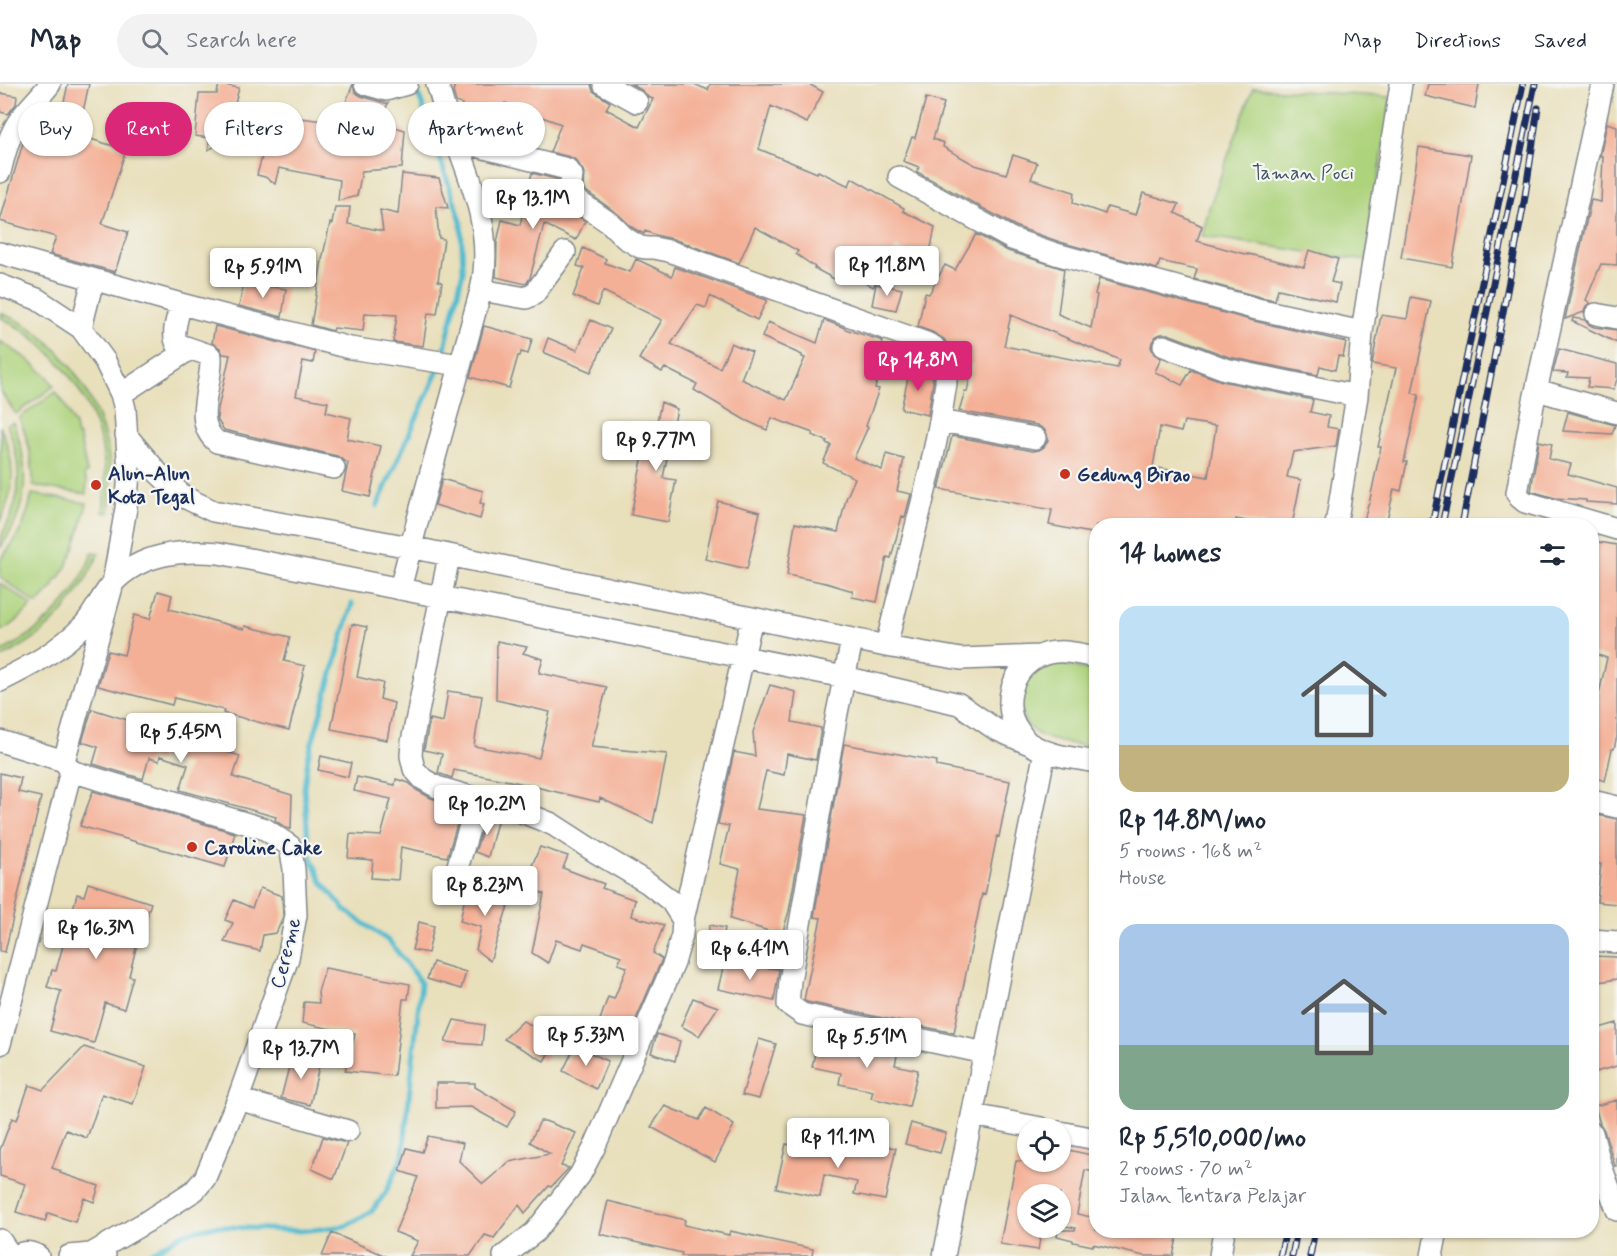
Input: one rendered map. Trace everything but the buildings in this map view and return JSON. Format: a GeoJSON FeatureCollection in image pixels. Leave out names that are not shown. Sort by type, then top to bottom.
{"type":"FeatureCollection","features":[{"type":"Feature","properties":{"kind":"street"},"geometry":{"type":"LineString","coordinates":[[0,172],[13,131],[50,84]]}},
{"type":"Feature","properties":{"kind":"street"},"geometry":{"type":"LineString","coordinates":[[365,84],[386,90],[407,84]]}},
{"type":"Feature","properties":{"kind":"street"},"geometry":{"type":"LineString","coordinates":[[437,84],[443,102]]}},
{"type":"Feature","properties":{"kind":"street"},"geometry":{"type":"LineString","coordinates":[[604,84],[637,102]]}},
{"type":"Feature","properties":{"kind":"street"},"geometry":{"type":"LineString","coordinates":[[1337,518],[1357,396],[1362,332],[1401,84]]}},
{"type":"Feature","properties":{"kind":"street"},"geometry":{"type":"LineString","coordinates":[[1579,518],[1522,501],[1517,495],[1537,390],[1603,84]]}},
{"type":"Feature","properties":{"kind":"street"},"geometry":{"type":"LineString","coordinates":[[400,589],[457,364],[484,276],[485,236],[480,211],[462,156]]}},
{"type":"Feature","properties":{"kind":"street"},"geometry":{"type":"LineString","coordinates":[[516,156],[567,169],[572,175],[570,192],[572,197],[640,247],[669,251],[934,347],[940,355],[946,374],[940,421],[930,471],[886,646]]}},
{"type":"Feature","properties":{"kind":"street"},"geometry":{"type":"LineString","coordinates":[[898,177],[1012,239],[1056,254],[1257,309],[1362,332]]}},
{"type":"Feature","properties":{"kind":"street"},"geometry":{"type":"LineString","coordinates":[[481,290],[526,298],[534,294],[565,252]]}},
{"type":"Feature","properties":{"kind":"street"},"geometry":{"type":"LineString","coordinates":[[0,253],[181,304],[350,348],[431,362],[457,364]]}},
{"type":"Feature","properties":{"kind":"street"},"geometry":{"type":"LineString","coordinates":[[81,328],[93,280]]}},
{"type":"Feature","properties":{"kind":"street"},"geometry":{"type":"LineString","coordinates":[[0,285],[37,299],[81,328],[105,361],[121,394],[125,409],[129,474],[126,508],[113,584],[0,1044]]}},
{"type":"Feature","properties":{"kind":"street"},"geometry":{"type":"LineString","coordinates":[[181,304],[174,339],[177,344],[211,357],[204,414],[209,434],[217,442],[334,468]]}},
{"type":"Feature","properties":{"kind":"street"},"geometry":{"type":"LineString","coordinates":[[1164,346],[1225,369],[1357,396]]}},
{"type":"Feature","properties":{"kind":"street"},"geometry":{"type":"LineString","coordinates":[[121,394],[190,349]]}},
{"type":"Feature","properties":{"kind":"street"},"geometry":{"type":"LineString","coordinates":[[1537,390],[1617,413]]}},
{"type":"Feature","properties":{"kind":"street"},"geometry":{"type":"LineString","coordinates":[[940,421],[1035,438]]}},
{"type":"Feature","properties":{"kind":"street"},"geometry":{"type":"LineString","coordinates":[[126,435],[152,466],[184,497],[213,511],[410,547],[852,640],[961,659],[1039,656],[1054,652],[1089,656]]}},
{"type":"Feature","properties":{"kind":"street"},"geometry":{"type":"LineString","coordinates":[[1599,524],[1617,529]]}},
{"type":"Feature","properties":{"kind":"street"},"geometry":{"type":"LineString","coordinates":[[0,681],[33,665],[65,643],[86,623],[113,584],[137,564],[163,555],[193,551],[219,553],[844,677],[959,704],[995,729],[1036,747],[1089,760]]}},
{"type":"Feature","properties":{"kind":"street"},"geometry":{"type":"LineString","coordinates":[[449,556],[412,742],[411,756],[414,769],[423,779],[437,787],[522,812],[552,824],[648,883],[671,901],[683,920]]}},
{"type":"Feature","properties":{"kind":"street"},"geometry":{"type":"LineString","coordinates":[[507,1253],[535,1232],[580,1175],[594,1148],[674,963],[752,618]]}},
{"type":"Feature","properties":{"kind":"street"},"geometry":{"type":"LineString","coordinates":[[852,640],[837,713],[792,969],[788,1004],[802,1014],[985,1053]]}},
{"type":"Feature","properties":{"kind":"street"},"geometry":{"type":"LineString","coordinates":[[1036,747],[1014,725],[1010,710],[1010,694],[1015,678],[1025,665],[1039,656]]}},
{"type":"Feature","properties":{"kind":"street"},"geometry":{"type":"LineString","coordinates":[[0,741],[68,766]]}},
{"type":"Feature","properties":{"kind":"street"},"geometry":{"type":"LineString","coordinates":[[944,1256],[985,1053],[1036,747]]}},
{"type":"Feature","properties":{"kind":"street","name":"Cereme"},"geometry":{"type":"LineString","coordinates":[[68,766],[265,829],[290,846],[294,869],[296,915],[288,958],[238,1099],[205,1178],[195,1190],[101,1255]]}},
{"type":"Feature","properties":{"kind":"street"},"geometry":{"type":"LineString","coordinates":[[453,882],[478,799]]}},
{"type":"Feature","properties":{"kind":"street"},"geometry":{"type":"LineString","coordinates":[[1599,803],[1617,807]]}},
{"type":"Feature","properties":{"kind":"street"},"geometry":{"type":"LineString","coordinates":[[1599,941],[1617,942]]}},
{"type":"Feature","properties":{"kind":"street"},"geometry":{"type":"LineString","coordinates":[[238,1099],[348,1131]]}},
{"type":"Feature","properties":{"kind":"street"},"geometry":{"type":"LineString","coordinates":[[973,1115],[1017,1123]]}},
{"type":"Feature","properties":{"kind":"street"},"geometry":{"type":"LineString","coordinates":[[1071,1134],[1089,1138]]}},
{"type":"Feature","properties":{"kind":"street"},"geometry":{"type":"LineString","coordinates":[[1599,1171],[1617,1210]]}},
{"type":"Feature","properties":{"kind":"street"},"geometry":{"type":"LineString","coordinates":[[1220,1256],[1223,1238]]}},
{"type":"Feature","properties":{"kind":"street"},"geometry":{"type":"LineString","coordinates":[[1432,1256],[1435,1238]]}},
{"type":"Feature","properties":{"kind":"street"},"geometry":{"type":"LineString","coordinates":[[0,1240],[11,1256]]}},
{"type":"Feature","properties":{"kind":"street"},"geometry":{"type":"LineString","coordinates":[[16,1256],[25,1252],[38,1256]]}},
{"type":"Feature","properties":{"kind":"street"},"geometry":{"type":"LineString","coordinates":[[69,1256],[101,1255]]}},
{"type":"Feature","properties":{"kind":"green space","name":"Taman Poci"},"geometry":{"type":"Polygon","coordinates":[[[1253,88],[1391,97],[1366,261],[1202,236],[1209,208],[1253,88]]]}},
{"type":"Feature","properties":{"kind":"green space"},"geometry":{"type":"Polygon","coordinates":[[[0,313],[22,323],[41,336],[73,370],[86,391],[104,435],[109,458],[111,485],[109,513],[103,512],[105,476],[102,447],[85,401],[73,380],[58,361],[21,329],[0,317],[0,313]]]}},
{"type":"Feature","properties":{"kind":"green space"},"geometry":{"type":"Polygon","coordinates":[[[0,341],[26,358],[48,377],[54,386],[16,414],[0,391],[0,341]]]}},
{"type":"Feature","properties":{"kind":"green space"},"geometry":{"type":"Polygon","coordinates":[[[56,392],[64,403],[80,439],[87,473],[84,474],[87,480],[86,494],[33,484],[30,450],[19,418],[56,392]]]}},
{"type":"Feature","properties":{"kind":"green space"},"geometry":{"type":"Polygon","coordinates":[[[13,422],[23,455],[24,487],[17,518],[0,548],[1,538],[12,513],[18,491],[17,458],[7,425],[13,422]]]}},
{"type":"Feature","properties":{"kind":"green space"},"geometry":{"type":"Polygon","coordinates":[[[0,426],[9,451],[12,474],[9,498],[0,522],[1,450],[0,426]]]}},
{"type":"Feature","properties":{"kind":"green space"},"geometry":{"type":"Polygon","coordinates":[[[32,494],[87,503],[69,561],[59,579],[53,583],[55,585],[37,604],[0,577],[0,560],[23,525],[32,494]]]}},
{"type":"Feature","properties":{"kind":"green space"},"geometry":{"type":"Polygon","coordinates":[[[93,552],[99,553],[90,571],[60,615],[33,639],[0,658],[0,652],[30,634],[65,602],[78,584],[93,552]]]}},
{"type":"Feature","properties":{"kind":"green space"},"geometry":{"type":"Polygon","coordinates":[[[0,583],[32,605],[14,623],[0,631],[0,583]]]}},
{"type":"Feature","properties":{"kind":"green space"},"geometry":{"type":"Polygon","coordinates":[[[1052,664],[1089,670],[1089,747],[1044,737],[1031,729],[1026,722],[1020,706],[1020,697],[1025,681],[1038,669],[1052,664]]]}},
{"type":"Feature","properties":{"kind":"waterway"},"geometry":{"type":"LineString","coordinates":[[415,84],[461,221],[463,271],[443,356]]}},
{"type":"Feature","properties":{"kind":"waterway"},"geometry":{"type":"LineString","coordinates":[[377,506],[439,368]]}},
{"type":"Feature","properties":{"kind":"waterway"},"geometry":{"type":"LineString","coordinates":[[146,1256],[184,1233],[215,1226],[300,1231],[346,1226],[372,1211],[386,1192],[403,1155],[421,983],[390,942],[345,910],[322,882],[309,853],[304,788],[308,757],[352,604]]}},
{"type":"Feature","properties":{"kind":"railway"},"geometry":{"type":"LineString","coordinates":[[1433,518],[1523,84]]}},
{"type":"Feature","properties":{"kind":"railway"},"geometry":{"type":"LineString","coordinates":[[1443,518],[1535,84]]}},
{"type":"Feature","properties":{"kind":"railway"},"geometry":{"type":"LineString","coordinates":[[1463,518],[1524,203],[1538,108]]}},
{"type":"Feature","properties":{"kind":"railway"},"geometry":{"type":"LineString","coordinates":[[1280,1256],[1284,1238]]}},
{"type":"Feature","properties":{"kind":"railway"},"geometry":{"type":"LineString","coordinates":[[1292,1256],[1295,1238]]}},
{"type":"Feature","properties":{"kind":"railway"},"geometry":{"type":"LineString","coordinates":[[1310,1256],[1313,1238]]}},
{"type":"Feature","properties":{"kind":"place","name":"Gedung Birao"},"geometry":{"type":"Point","coordinates":[1065,474]}},
{"type":"Feature","properties":{"kind":"place","name":"Alun-Alun Kota Tegal"},"geometry":{"type":"Point","coordinates":[96,485]}},
{"type":"Feature","properties":{"kind":"place","name":"Caroline Cake"},"geometry":{"type":"Point","coordinates":[192,847]}}]}
